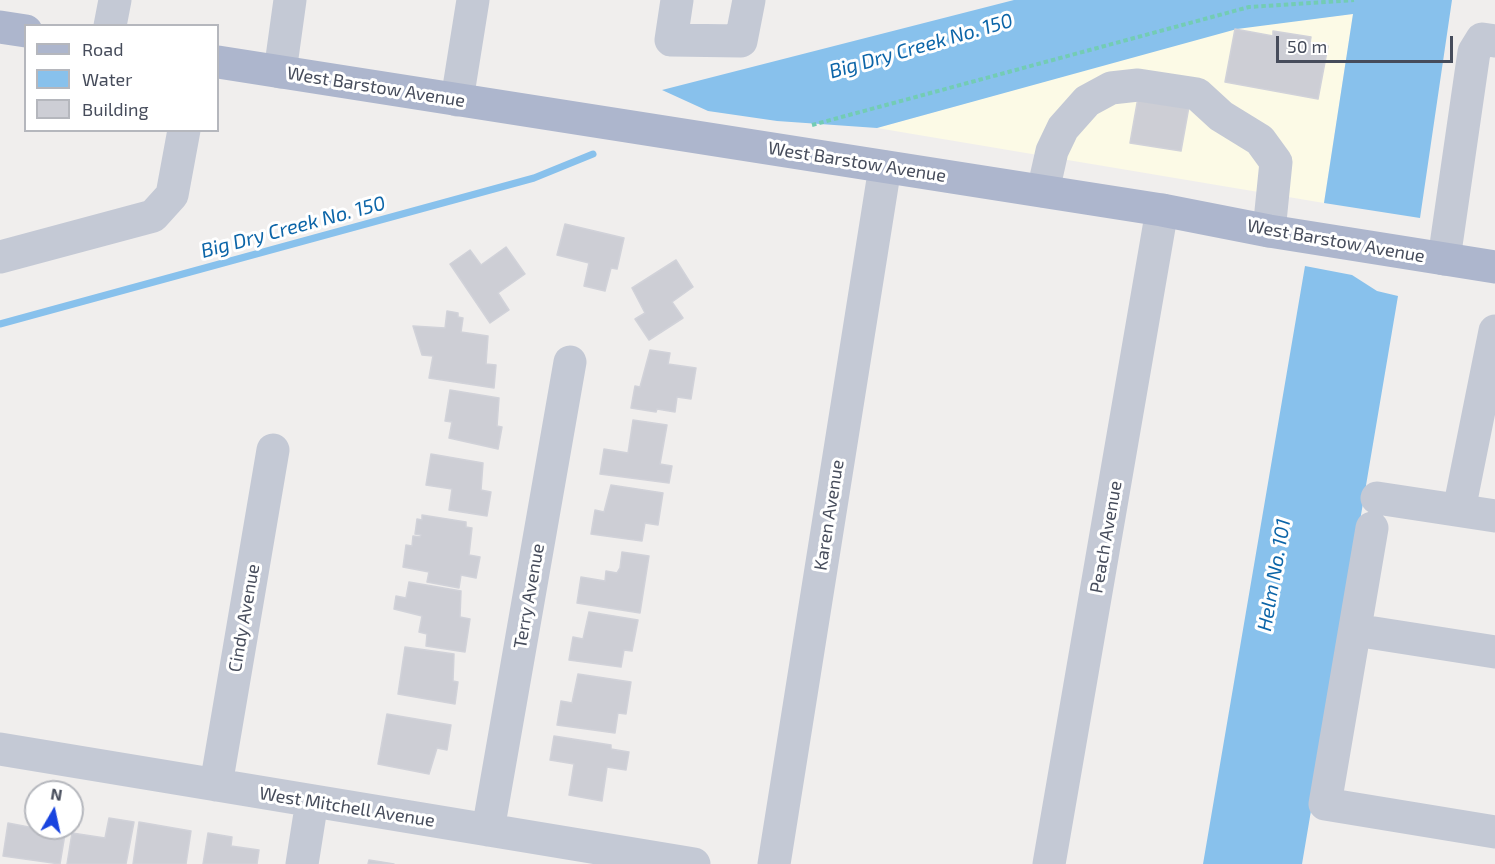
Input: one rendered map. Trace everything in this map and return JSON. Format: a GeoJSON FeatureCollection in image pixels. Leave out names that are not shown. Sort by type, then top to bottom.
{"type":"FeatureCollection","features":[{"type":"Feature","properties":{"kind":"main road"},"geometry":{"type":"LineString","coordinates":[[0,27],[24,31]]}},
{"type":"Feature","properties":{"kind":"main road","name":"West Barstow Avenue"},"geometry":{"type":"LineString","coordinates":[[219,62],[1162,210],[1269,231],[1495,267]]}},
{"type":"Feature","properties":{"kind":"street"},"geometry":{"type":"LineString","coordinates":[[110,24],[115,0]]}},
{"type":"Feature","properties":{"kind":"street"},"geometry":{"type":"LineString","coordinates":[[280,72],[290,0]]}},
{"type":"Feature","properties":{"kind":"street"},"geometry":{"type":"LineString","coordinates":[[456,100],[473,0]]}},
{"type":"Feature","properties":{"kind":"street"},"geometry":{"type":"LineString","coordinates":[[677,0],[671,40],[741,41],[749,0]]}},
{"type":"Feature","properties":{"kind":"street"},"geometry":{"type":"LineString","coordinates":[[1444,259],[1474,52],[1482,39],[1495,41]]}},
{"type":"Feature","properties":{"kind":"street"},"geometry":{"type":"LineString","coordinates":[[1043,191],[1052,151],[1063,128],[1087,101],[1111,88],[1138,85],[1197,94],[1221,116],[1260,140],[1276,162],[1269,231]]}},
{"type":"Feature","properties":{"kind":"street"},"geometry":{"type":"LineString","coordinates":[[0,257],[153,216],[172,195],[183,132]]}},
{"type":"Feature","properties":{"kind":"street","name":"Karen Avenue"},"geometry":{"type":"LineString","coordinates":[[774,864],[885,166]]}},
{"type":"Feature","properties":{"kind":"street","name":"Peach Avenue"},"geometry":{"type":"LineString","coordinates":[[1049,864],[1162,210]]}},
{"type":"Feature","properties":{"kind":"street"},"geometry":{"type":"LineString","coordinates":[[1459,510],[1495,331]]}},
{"type":"Feature","properties":{"kind":"street","name":"Terry Avenue"},"geometry":{"type":"LineString","coordinates":[[488,830],[570,362]]}},
{"type":"Feature","properties":{"kind":"street","name":"Cindy Avenue"},"geometry":{"type":"LineString","coordinates":[[216,785],[273,450]]}},
{"type":"Feature","properties":{"kind":"street"},"geometry":{"type":"LineString","coordinates":[[1495,516],[1459,510],[1374,513],[1325,804],[1495,832]]}},
{"type":"Feature","properties":{"kind":"street"},"geometry":{"type":"LineString","coordinates":[[1355,630],[1495,652]]}},
{"type":"Feature","properties":{"kind":"street","name":"West Mitchell Avenue"},"geometry":{"type":"LineString","coordinates":[[0,749],[694,864]]}},
{"type":"Feature","properties":{"kind":"street"},"geometry":{"type":"LineString","coordinates":[[302,864],[312,801]]}},
{"type":"Feature","properties":{"kind":"path"},"geometry":{"type":"LineString","coordinates":[[806,127],[1249,7],[1354,0]]}},
{"type":"Feature","properties":{"kind":"shaded area"},"geometry":{"type":"Polygon","coordinates":[[[1353,14],[1324,203],[877,128],[1237,28],[1353,14]]]}},
{"type":"Feature","properties":{"kind":"water"},"geometry":{"type":"Polygon","coordinates":[[[1014,0],[1452,0],[1420,218],[1324,203],[1353,14],[1237,29],[877,128],[777,121],[708,111],[662,90],[1014,0]]]}},
{"type":"Feature","properties":{"kind":"water","name":"Helm No. 101"},"geometry":{"type":"Polygon","coordinates":[[[1305,266],[1352,275],[1377,291],[1398,296],[1302,864],[1203,864],[1305,266]]]}},
{"type":"Feature","properties":{"kind":"building"},"geometry":{"type":"Polygon","coordinates":[[[1235,29],[1273,36],[1273,31],[1311,37],[1310,43],[1328,46],[1318,99],[1225,82],[1235,29]]]}},
{"type":"Feature","properties":{"kind":"building"},"geometry":{"type":"Polygon","coordinates":[[[1139,92],[1190,101],[1181,151],[1130,143],[1139,92]]]}},
{"type":"Feature","properties":{"kind":"building"},"geometry":{"type":"Polygon","coordinates":[[[565,224],[624,238],[617,269],[611,268],[605,291],[584,286],[589,263],[557,255],[565,224]]]}},
{"type":"Feature","properties":{"kind":"building"},"geometry":{"type":"Polygon","coordinates":[[[506,247],[525,274],[498,293],[509,310],[490,323],[450,264],[470,250],[481,265],[506,247]]]}},
{"type":"Feature","properties":{"kind":"building"},"geometry":{"type":"Polygon","coordinates":[[[676,260],[693,287],[672,302],[683,318],[649,340],[635,319],[645,313],[632,288],[676,260]]]}},
{"type":"Feature","properties":{"kind":"building"},"geometry":{"type":"Polygon","coordinates":[[[447,311],[458,313],[458,317],[463,318],[461,332],[488,336],[486,364],[496,365],[494,388],[429,378],[433,356],[422,355],[413,326],[445,328],[447,311]]]}},
{"type":"Feature","properties":{"kind":"building"},"geometry":{"type":"Polygon","coordinates":[[[650,350],[670,353],[668,364],[696,368],[691,399],[677,397],[675,412],[631,408],[635,386],[640,387],[650,350]]]}},
{"type":"Feature","properties":{"kind":"building"},"geometry":{"type":"Polygon","coordinates":[[[450,390],[499,398],[497,426],[502,427],[498,449],[449,438],[452,422],[445,421],[450,390]]]}},
{"type":"Feature","properties":{"kind":"building"},"geometry":{"type":"Polygon","coordinates":[[[633,420],[667,425],[660,464],[672,466],[669,483],[600,474],[604,449],[628,453],[633,420]]]}},
{"type":"Feature","properties":{"kind":"building"},"geometry":{"type":"Polygon","coordinates":[[[431,454],[483,463],[481,490],[491,492],[487,516],[449,510],[452,489],[426,485],[431,454]]]}},
{"type":"Feature","properties":{"kind":"building"},"geometry":{"type":"Polygon","coordinates":[[[611,485],[663,493],[658,525],[645,523],[642,541],[591,534],[595,510],[604,512],[611,485]]]}},
{"type":"Feature","properties":{"kind":"building"},"geometry":{"type":"Polygon","coordinates":[[[422,515],[466,522],[466,527],[472,528],[469,555],[480,557],[476,578],[461,575],[459,588],[427,582],[429,572],[403,567],[406,545],[412,546],[413,536],[420,537],[421,535],[415,534],[417,519],[422,520],[422,515]]]}},
{"type":"Feature","properties":{"kind":"building"},"geometry":{"type":"Polygon","coordinates":[[[622,552],[649,556],[640,613],[577,603],[581,577],[605,581],[606,571],[617,573],[620,568],[622,552]]]}},
{"type":"Feature","properties":{"kind":"building"},"geometry":{"type":"Polygon","coordinates":[[[409,582],[461,591],[460,617],[470,619],[465,652],[426,646],[427,634],[419,632],[422,616],[394,609],[396,596],[406,598],[409,582]]]}},
{"type":"Feature","properties":{"kind":"building"},"geometry":{"type":"Polygon","coordinates":[[[589,612],[638,620],[632,651],[624,650],[621,667],[569,660],[573,637],[583,639],[589,612]]]}},
{"type":"Feature","properties":{"kind":"building"},"geometry":{"type":"Polygon","coordinates":[[[405,647],[454,654],[453,681],[458,682],[455,704],[398,694],[405,647]]]}},
{"type":"Feature","properties":{"kind":"building"},"geometry":{"type":"Polygon","coordinates":[[[578,674],[631,682],[626,714],[618,713],[615,733],[557,725],[561,701],[572,703],[578,674]]]}},
{"type":"Feature","properties":{"kind":"building"},"geometry":{"type":"Polygon","coordinates":[[[387,714],[451,725],[447,750],[437,748],[429,774],[378,764],[387,714]]]}},
{"type":"Feature","properties":{"kind":"building"},"geometry":{"type":"Polygon","coordinates":[[[554,736],[611,745],[611,749],[629,752],[626,770],[607,767],[602,801],[569,795],[574,764],[550,760],[554,736]]]}},
{"type":"Feature","properties":{"kind":"building"},"geometry":{"type":"Polygon","coordinates":[[[109,818],[134,822],[126,864],[67,864],[71,840],[84,840],[84,835],[105,838],[109,818]]]}},
{"type":"Feature","properties":{"kind":"building"},"geometry":{"type":"Polygon","coordinates":[[[139,822],[191,831],[186,864],[133,864],[139,822]]]}},
{"type":"Feature","properties":{"kind":"building"},"geometry":{"type":"Polygon","coordinates":[[[8,823],[24,826],[24,840],[64,840],[60,864],[3,856],[8,823]]]}},
{"type":"Feature","properties":{"kind":"building"},"geometry":{"type":"Polygon","coordinates":[[[208,833],[232,837],[231,846],[259,850],[257,864],[203,864],[208,833]]]}},
{"type":"Feature","properties":{"kind":"building"},"geometry":{"type":"Polygon","coordinates":[[[369,860],[394,864],[368,864],[369,860]]]}},
{"type":"Feature","properties":{"kind":"waterway","name":"Big Dry Creek No. 150"},"geometry":{"type":"LineString","coordinates":[[0,324],[534,178],[593,154]]}}]}
